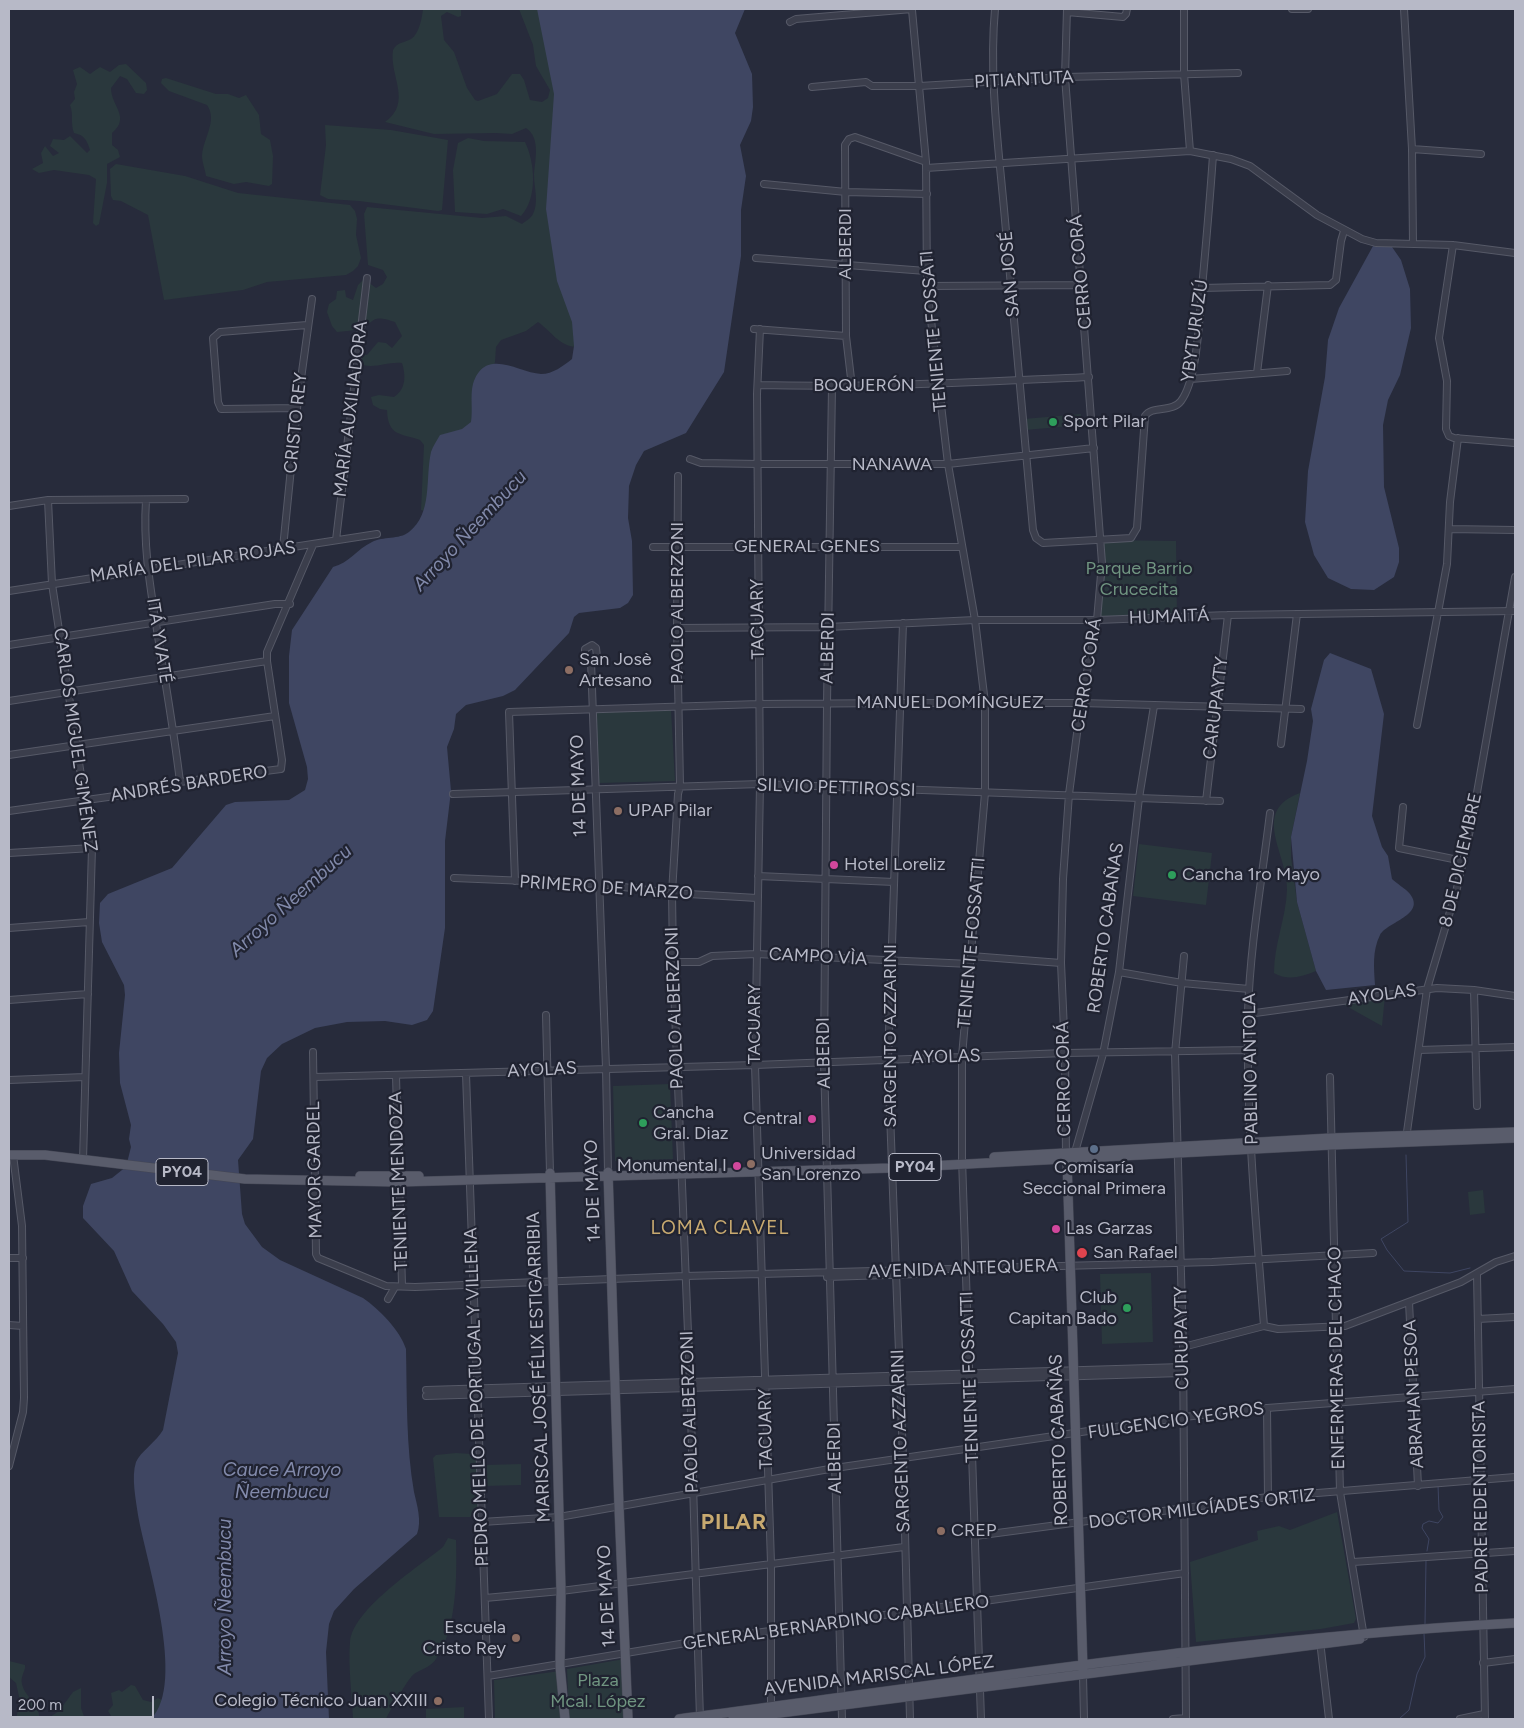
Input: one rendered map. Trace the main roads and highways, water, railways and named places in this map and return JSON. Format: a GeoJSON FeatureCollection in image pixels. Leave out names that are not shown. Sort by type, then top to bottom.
{"type":"FeatureCollection","features":[{"type":"Feature","properties":{"kind":"main road","name":"PY04"},"geometry":{"type":"LineString","coordinates":[[11,1155],[45,1155],[245,1179],[469,1178],[608,1175],[963,1162],[1515,1132]]}},
{"type":"Feature","properties":{"kind":"main road","name":"PY04"},"geometry":{"type":"LineString","coordinates":[[1406,1139],[1515,1138]]}},
{"type":"Feature","properties":{"kind":"main road","name":"PY04"},"geometry":{"type":"LineString","coordinates":[[1066,1156],[1076,1152],[1177,1151]]}},
{"type":"Feature","properties":{"kind":"main road","name":"ROBERTO CABAÑAS"},"geometry":{"type":"LineString","coordinates":[[1066,1156],[1083,1671]]}},
{"type":"Feature","properties":{"kind":"main road","name":"14 DE MAYO"},"geometry":{"type":"LineString","coordinates":[[608,1175],[618,1507],[624,1582],[628,1719]]}},
{"type":"Feature","properties":{"kind":"main road","name":"MARISCAL JOSÉ FÉLIX ESTIGARRIBIA"},"geometry":{"type":"LineString","coordinates":[[550,1176],[561,1591],[560,1666],[565,1719]]}},
{"type":"Feature","properties":{"kind":"main road"},"geometry":{"type":"LineString","coordinates":[[1484,1628],[1515,1624]]}},
{"type":"Feature","properties":{"kind":"main road"},"geometry":{"type":"LineString","coordinates":[[1083,1671],[1186,1661],[1320,1641],[1415,1631],[1484,1628],[1515,1629]]}},
{"type":"Feature","properties":{"kind":"main road"},"geometry":{"type":"LineString","coordinates":[[1083,1671],[1186,1651],[1320,1641]]}},
{"type":"Feature","properties":{"kind":"main road","name":"AVENIDA MARISCAL LÓPEZ"},"geometry":{"type":"LineString","coordinates":[[733,1719],[841,1700],[1083,1671]]}},
{"type":"Feature","properties":{"kind":"main road","name":"AVENIDA MARISCAL LÓPEZ"},"geometry":{"type":"LineString","coordinates":[[679,1719],[771,1713]]}},
{"type":"Feature","properties":{"kind":"water","name":"Cauce Arroyo Ñeembucu"},"geometry":{"type":"Polygon","coordinates":[[[537,9],[745,9],[735,33],[752,74],[753,107],[751,121],[740,145],[746,176],[741,210],[741,256],[724,372],[686,433],[644,451],[636,465],[629,486],[628,518],[632,541],[633,595],[628,603],[620,608],[579,613],[574,617],[569,633],[515,690],[503,696],[466,705],[456,714],[454,729],[447,747],[451,791],[445,841],[445,928],[433,1011],[427,1020],[412,1025],[385,1021],[347,1022],[315,1028],[282,1044],[267,1058],[261,1071],[253,1139],[238,1160],[242,1214],[245,1224],[262,1247],[280,1260],[363,1298],[388,1320],[403,1342],[406,1349],[407,1421],[410,1457],[419,1518],[417,1534],[354,1589],[334,1611],[329,1624],[326,1652],[329,1719],[151,1719],[161,1702],[165,1678],[165,1651],[155,1590],[138,1515],[134,1474],[138,1458],[163,1430],[178,1353],[176,1342],[163,1324],[132,1291],[114,1251],[83,1218],[83,1206],[91,1184],[112,1178],[126,1167],[131,1147],[129,1139],[131,1125],[120,1083],[119,1053],[125,995],[124,985],[102,942],[99,923],[100,903],[108,894],[172,868],[226,805],[235,802],[289,800],[305,790],[308,779],[307,767],[289,703],[289,656],[292,630],[333,567],[344,562],[372,542],[405,534],[417,524],[422,515],[427,495],[431,452],[440,435],[462,429],[471,422],[472,388],[478,373],[486,366],[503,364],[532,373],[545,374],[558,369],[572,359],[574,346],[572,322],[557,281],[546,209],[554,94],[537,9]]]}},
{"type":"Feature","properties":{"kind":"water"},"geometry":{"type":"Polygon","coordinates":[[[1373,246],[1392,247],[1401,260],[1410,289],[1411,328],[1400,375],[1388,400],[1383,425],[1384,487],[1399,548],[1399,562],[1394,577],[1374,590],[1351,589],[1328,578],[1314,555],[1305,522],[1308,471],[1325,377],[1328,340],[1339,308],[1373,246]]]}},
{"type":"Feature","properties":{"kind":"water"},"geometry":{"type":"Polygon","coordinates":[[[1330,653],[1371,669],[1384,714],[1372,816],[1382,847],[1388,856],[1392,879],[1410,894],[1414,901],[1409,913],[1384,930],[1377,941],[1374,966],[1375,985],[1326,990],[1316,971],[1297,902],[1291,837],[1307,761],[1313,721],[1311,709],[1324,660],[1330,653]]]}},
{"type":"Feature","properties":{"kind":"waterway"},"geometry":{"type":"LineString","coordinates":[[1406,1155],[1408,1222],[1381,1239],[1387,1250],[1404,1271],[1450,1273],[1470,1268]]}},
{"type":"Feature","properties":{"kind":"waterway"},"geometry":{"type":"LineString","coordinates":[[1476,1401],[1476,1414]]}},
{"type":"Feature","properties":{"kind":"waterway"},"geometry":{"type":"LineString","coordinates":[[1470,1477],[1478,1476]]}},
{"type":"Feature","properties":{"kind":"waterway"},"geometry":{"type":"LineString","coordinates":[[1427,1551],[1429,1539],[1422,1528],[1423,1524],[1429,1521],[1438,1523],[1443,1517],[1439,1510],[1438,1485]]}},
{"type":"Feature","properties":{"kind":"waterway"},"geometry":{"type":"LineString","coordinates":[[1425,1624],[1426,1561]]}},
{"type":"Feature","properties":{"kind":"waterway"},"geometry":{"type":"LineString","coordinates":[[1399,1719],[1409,1710],[1417,1674],[1425,1657],[1424,1633]]}},
{"type":"Feature","properties":{"kind":"place","name":"Sport Pilar"},"geometry":{"type":"Point","coordinates":[1053,422]}},
{"type":"Feature","properties":{"kind":"place","name":"San Josè Artesano"},"geometry":{"type":"Point","coordinates":[569,670]}},
{"type":"Feature","properties":{"kind":"place","name":"UPAP Pilar"},"geometry":{"type":"Point","coordinates":[618,811]}},
{"type":"Feature","properties":{"kind":"place","name":"Hotel Loreliz"},"geometry":{"type":"Point","coordinates":[834,865]}},
{"type":"Feature","properties":{"kind":"place","name":"Cancha 1ro Mayo"},"geometry":{"type":"Point","coordinates":[1172,875]}},
{"type":"Feature","properties":{"kind":"place","name":"Central"},"geometry":{"type":"Point","coordinates":[812,1119]}},
{"type":"Feature","properties":{"kind":"place","name":"Cancha Gral. Diaz"},"geometry":{"type":"Point","coordinates":[643,1123]}},
{"type":"Feature","properties":{"kind":"place","name":"Comisaría Seccional Primera"},"geometry":{"type":"Point","coordinates":[1094,1149]}},
{"type":"Feature","properties":{"kind":"place","name":"Universidad San Lorenzo"},"geometry":{"type":"Point","coordinates":[751,1164]}},
{"type":"Feature","properties":{"kind":"place","name":"Monumental I"},"geometry":{"type":"Point","coordinates":[737,1166]}},
{"type":"Feature","properties":{"kind":"place","name":"Las Garzas"},"geometry":{"type":"Point","coordinates":[1056,1229]}},
{"type":"Feature","properties":{"kind":"place","name":"San Rafael"},"geometry":{"type":"Point","coordinates":[1082,1253]}},
{"type":"Feature","properties":{"kind":"place","name":"Club Capitan Bado"},"geometry":{"type":"Point","coordinates":[1127,1308]}},
{"type":"Feature","properties":{"kind":"place","name":"CREP"},"geometry":{"type":"Point","coordinates":[941,1531]}},
{"type":"Feature","properties":{"kind":"place","name":"Escuela Cristo Rey"},"geometry":{"type":"Point","coordinates":[516,1638]}},
{"type":"Feature","properties":{"kind":"place","name":"Colegio Técnico Juan XXIII"},"geometry":{"type":"Point","coordinates":[438,1701]}},
{"type":"Feature","properties":{"kind":"district","name":"LOMA CLAVEL"},"geometry":{"type":"Point","coordinates":[720,1228]}},
{"type":"Feature","properties":{"kind":"district","name":"PILAR"},"geometry":{"type":"Point","coordinates":[734,1523]}},
{"type":"Feature","properties":{"kind":"water label","name":"Arroyo Ñeembucu"},"geometry":{"type":"Point","coordinates":[470,531]}},
{"type":"Feature","properties":{"kind":"water label","name":"Arroyo Ñeembucu"},"geometry":{"type":"Point","coordinates":[291,901]}},
{"type":"Feature","properties":{"kind":"water label","name":"Arroyo Ñeembucu"},"geometry":{"type":"Point","coordinates":[225,1597]}},
{"type":"Feature","properties":{"kind":"park label","name":"Parque Barrio Crucecita"},"geometry":{"type":"Point","coordinates":[1139,579]}},
{"type":"Feature","properties":{"kind":"park label","name":"Plaza Mcal. López"},"geometry":{"type":"Point","coordinates":[598,1691]}}]}
